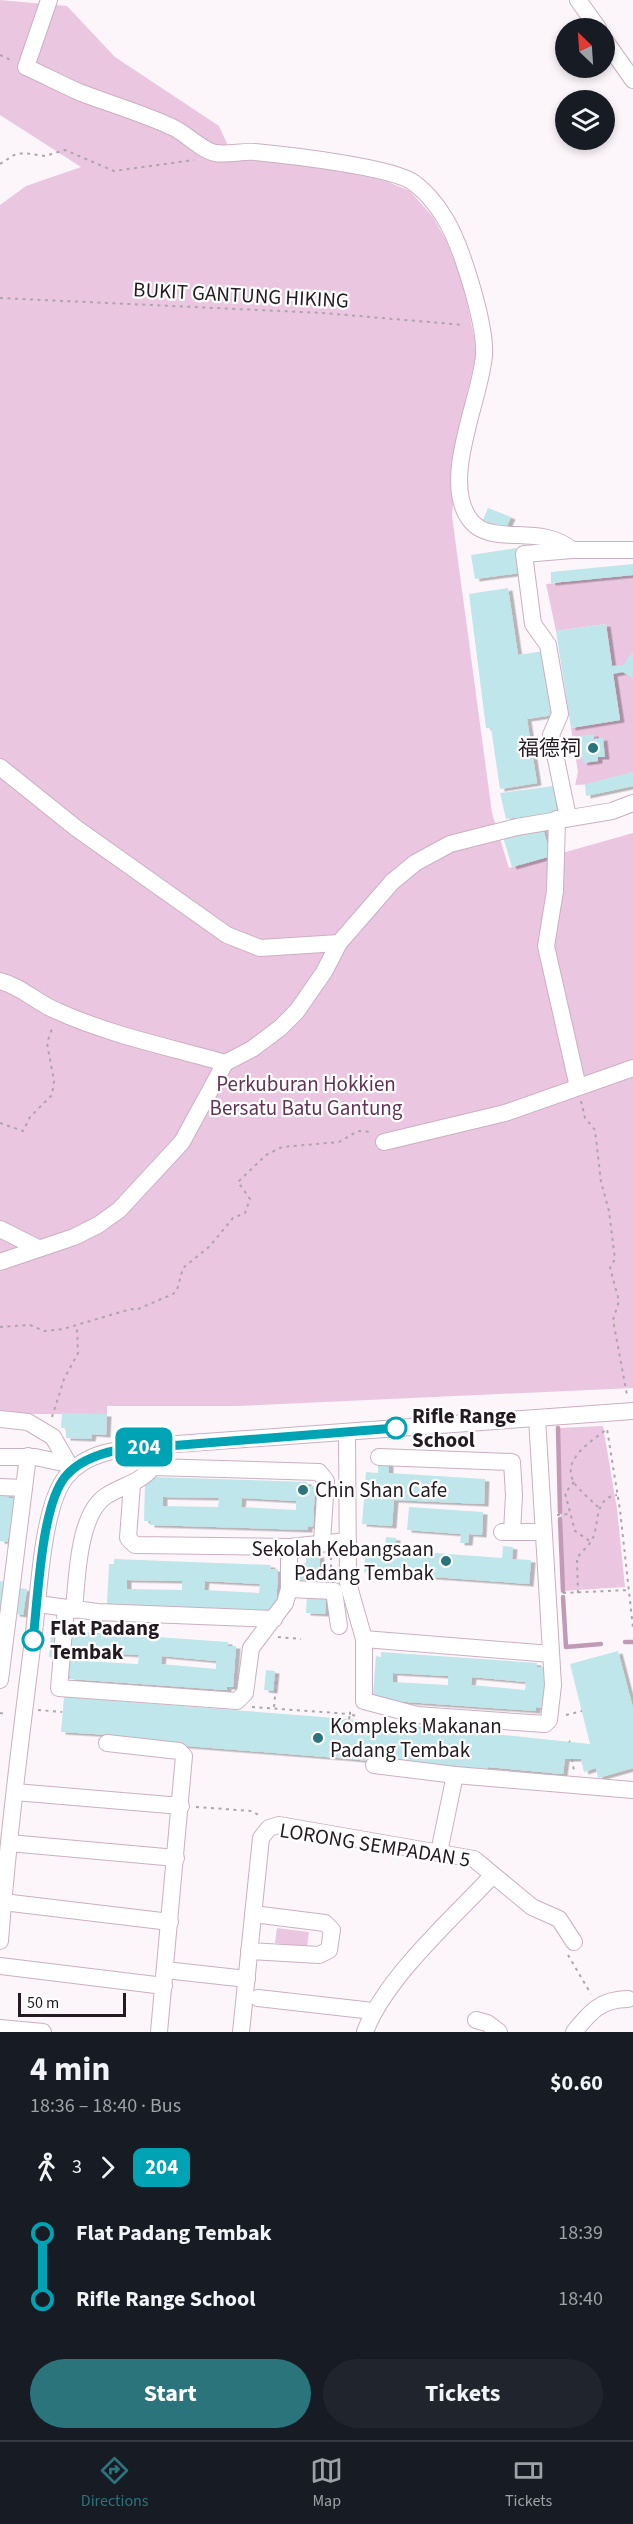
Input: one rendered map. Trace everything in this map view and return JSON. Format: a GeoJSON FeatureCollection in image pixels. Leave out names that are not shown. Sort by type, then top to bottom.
{"type":"FeatureCollection","features":[{"type":"Feature","properties":{"kind":"street"},"geometry":{"type":"LineString","coordinates":[[49,0],[26,67],[80,92],[154,118],[179,130],[213,153],[253,152],[298,157],[387,172],[414,182],[438,208],[450,226],[485,341],[484,358],[462,450],[460,495],[464,510],[478,529],[499,534],[560,539],[572,550]]}},
{"type":"Feature","properties":{"kind":"street"},"geometry":{"type":"LineString","coordinates":[[578,0],[591,18]]}},
{"type":"Feature","properties":{"kind":"street"},"geometry":{"type":"LineString","coordinates":[[615,55],[633,80]]}},
{"type":"Feature","properties":{"kind":"street"},"geometry":{"type":"LineString","coordinates":[[520,534],[533,624],[548,645],[560,714],[550,735],[563,818],[546,946],[578,1087]]}},
{"type":"Feature","properties":{"kind":"street"},"geometry":{"type":"LineString","coordinates":[[524,554],[572,550],[633,550]]}},
{"type":"Feature","properties":{"kind":"street"},"geometry":{"type":"LineString","coordinates":[[0,767],[76,828],[227,935],[260,948],[339,943]]}},
{"type":"Feature","properties":{"kind":"street"},"geometry":{"type":"LineString","coordinates":[[0,1262],[98,1225],[119,1210],[182,1142],[225,1062],[252,1048],[280,1028],[297,1011],[320,978],[339,943],[392,882],[415,863],[450,844],[563,818],[612,811],[633,803]]}},
{"type":"Feature","properties":{"kind":"street"},"geometry":{"type":"LineString","coordinates":[[0,981],[9,983],[55,1011],[92,1025],[225,1062]]}},
{"type":"Feature","properties":{"kind":"street"},"geometry":{"type":"LineString","coordinates":[[384,1142],[505,1113],[633,1068]]}},
{"type":"Feature","properties":{"kind":"street"},"geometry":{"type":"LineString","coordinates":[[0,1229],[38,1248]]}},
{"type":"Feature","properties":{"kind":"street"},"geometry":{"type":"LineString","coordinates":[[0,1457],[28,1456],[70,1467],[106,1452],[152,1446],[632,1411]]}},
{"type":"Feature","properties":{"kind":"street"},"geometry":{"type":"LineString","coordinates":[[347,1432],[349,1590],[364,1639],[364,1701],[417,1715],[545,1724],[549,1720],[553,1684],[537,1418]]}},
{"type":"Feature","properties":{"kind":"street"},"geometry":{"type":"LineString","coordinates":[[0,1419],[20,1420],[49,1435],[55,1440],[70,1467]]}},
{"type":"Feature","properties":{"kind":"street"},"geometry":{"type":"LineString","coordinates":[[152,1446],[153,1467],[145,1477],[105,1497],[90,1516],[82,1543],[70,1609],[59,1688],[233,1702],[240,1700],[245,1693],[251,1648],[285,1603],[289,1589],[289,1547]]}},
{"type":"Feature","properties":{"kind":"street"},"geometry":{"type":"LineString","coordinates":[[0,1680],[8,1557],[24,1488],[28,1456]]}},
{"type":"Feature","properties":{"kind":"street"},"geometry":{"type":"LineString","coordinates":[[379,1457],[539,1461]]}},
{"type":"Feature","properties":{"kind":"street"},"geometry":{"type":"LineString","coordinates":[[512,1462],[514,1495],[507,1532],[543,1533]]}},
{"type":"Feature","properties":{"kind":"street"},"geometry":{"type":"LineString","coordinates":[[0,1941],[9,1843],[6,1824],[15,1792],[38,1604],[54,1500],[70,1467]]}},
{"type":"Feature","properties":{"kind":"street"},"geometry":{"type":"LineString","coordinates":[[153,1467],[319,1472],[326,1480],[322,1542]]}},
{"type":"Feature","properties":{"kind":"street"},"geometry":{"type":"LineString","coordinates":[[132,1484],[128,1538],[132,1544],[289,1547],[348,1541]]}},
{"type":"Feature","properties":{"kind":"street"},"geometry":{"type":"LineString","coordinates":[[0,1487],[24,1488]]}},
{"type":"Feature","properties":{"kind":"street"},"geometry":{"type":"LineString","coordinates":[[289,1589],[334,1591],[339,1626]]}},
{"type":"Feature","properties":{"kind":"street"},"geometry":{"type":"LineString","coordinates":[[38,1604],[70,1609],[274,1619]]}},
{"type":"Feature","properties":{"kind":"street"},"geometry":{"type":"LineString","coordinates":[[364,1639],[551,1654]]}},
{"type":"Feature","properties":{"kind":"street"},"geometry":{"type":"LineString","coordinates":[[107,1743],[182,1753],[181,1806],[159,2032]]}},
{"type":"Feature","properties":{"kind":"street"},"geometry":{"type":"LineString","coordinates":[[374,1766],[633,1790]]}},
{"type":"Feature","properties":{"kind":"street"},"geometry":{"type":"LineString","coordinates":[[439,1852],[455,1775]]}},
{"type":"Feature","properties":{"kind":"street"},"geometry":{"type":"LineString","coordinates":[[15,1792],[181,1806]]}},
{"type":"Feature","properties":{"kind":"street","name":"LORONG SEMPADAN 5"},"geometry":{"type":"LineString","coordinates":[[241,2032],[261,1839],[269,1828],[279,1825],[474,1859],[532,1907],[559,1919],[571,1938]]}},
{"type":"Feature","properties":{"kind":"street"},"geometry":{"type":"LineString","coordinates":[[9,1843],[176,1858]]}},
{"type":"Feature","properties":{"kind":"street"},"geometry":{"type":"LineString","coordinates":[[365,2032],[373,2012],[388,1988],[493,1875]]}},
{"type":"Feature","properties":{"kind":"street"},"geometry":{"type":"LineString","coordinates":[[3,1902],[170,1922]]}},
{"type":"Feature","properties":{"kind":"street"},"geometry":{"type":"LineString","coordinates":[[249,1951],[319,1955],[329,1950],[332,1930],[325,1923],[253,1914]]}},
{"type":"Feature","properties":{"kind":"street"},"geometry":{"type":"LineString","coordinates":[[0,1966],[165,1978],[247,1979]]}},
{"type":"Feature","properties":{"kind":"street"},"geometry":{"type":"LineString","coordinates":[[574,2032],[591,2010],[600,2004],[625,1996]]}},
{"type":"Feature","properties":{"kind":"street"},"geometry":{"type":"LineString","coordinates":[[258,1998],[373,2012]]}},
{"type":"Feature","properties":{"kind":"street"},"geometry":{"type":"LineString","coordinates":[[476,2020],[487,2023],[499,2032]]}},
{"type":"Feature","properties":{"kind":"street"},"geometry":{"type":"LineString","coordinates":[[0,2028],[43,2032]]}},
{"type":"Feature","properties":{"kind":"path"},"geometry":{"type":"LineString","coordinates":[[0,164],[14,155],[24,153],[45,156],[65,150],[114,171],[188,162],[213,153]]}},
{"type":"Feature","properties":{"kind":"path","name":"BUKIT GANTUNG HIKING"},"geometry":{"type":"LineString","coordinates":[[0,298],[323,313],[481,326]]}},
{"type":"Feature","properties":{"kind":"path"},"geometry":{"type":"LineString","coordinates":[[0,1122],[23,1131],[30,1117],[52,1095],[54,1082],[47,1043],[53,1029],[55,1011]]}},
{"type":"Feature","properties":{"kind":"path"},"geometry":{"type":"LineString","coordinates":[[578,1087],[585,1118],[595,1130],[601,1182],[609,1211],[615,1259],[610,1268],[619,1301],[614,1320],[632,1411]]}},
{"type":"Feature","properties":{"kind":"path"},"geometry":{"type":"LineString","coordinates":[[0,1327],[30,1325],[44,1331],[77,1326],[131,1309],[136,1310],[173,1294],[177,1290],[183,1268],[210,1246],[233,1218],[245,1213],[250,1199],[238,1182],[266,1155],[282,1147],[339,1142],[358,1131],[375,1133],[384,1142]]}},
{"type":"Feature","properties":{"kind":"path"},"geometry":{"type":"LineString","coordinates":[[49,1435],[54,1408],[64,1379],[78,1353],[77,1326]]}},
{"type":"Feature","properties":{"kind":"path"},"geometry":{"type":"LineString","coordinates":[[598,1507],[574,1482],[573,1462],[576,1454],[608,1429],[633,1628]]}},
{"type":"Feature","properties":{"kind":"path"},"geometry":{"type":"LineString","coordinates":[[574,1482],[565,1493],[569,1514],[575,1531],[591,1542]]}},
{"type":"Feature","properties":{"kind":"path"},"geometry":{"type":"LineString","coordinates":[[578,1593],[577,1558],[591,1542],[598,1507],[611,1496],[617,1495]]}},
{"type":"Feature","properties":{"kind":"path"},"geometry":{"type":"LineString","coordinates":[[562,1514],[569,1514]]}},
{"type":"Feature","properties":{"kind":"path"},"geometry":{"type":"LineString","coordinates":[[566,1593],[629,1590]]}},
{"type":"Feature","properties":{"kind":"path"},"geometry":{"type":"LineString","coordinates":[[281,1638],[301,1639]]}},
{"type":"Feature","properties":{"kind":"path"},"geometry":{"type":"LineString","coordinates":[[274,1674],[277,1674],[274,1708]]}},
{"type":"Feature","properties":{"kind":"path"},"geometry":{"type":"LineString","coordinates":[[349,1719],[350,1703]]}},
{"type":"Feature","properties":{"kind":"path"},"geometry":{"type":"LineString","coordinates":[[259,1707],[351,1714]]}},
{"type":"Feature","properties":{"kind":"path"},"geometry":{"type":"LineString","coordinates":[[25,1708],[63,1712]]}},
{"type":"Feature","properties":{"kind":"path"},"geometry":{"type":"LineString","coordinates":[[563,1716],[582,1711]]}},
{"type":"Feature","properties":{"kind":"path"},"geometry":{"type":"LineString","coordinates":[[0,1713],[7,1714]]}},
{"type":"Feature","properties":{"kind":"path"},"geometry":{"type":"LineString","coordinates":[[181,1806],[252,1811],[269,1828]]}},
{"type":"Feature","properties":{"kind":"path"},"geometry":{"type":"LineString","coordinates":[[571,1938],[565,1950],[578,1975],[600,2004]]}},
{"type":"Feature","properties":{"kind":"green space","name":"Perkuburan Hokkien Bersatu Batu Gantung"},"geometry":{"type":"Polygon","coordinates":[[[0,0],[67,6],[115,57],[219,126],[234,159],[263,159],[386,181],[410,191],[433,217],[447,242],[463,283],[477,351],[459,430],[452,516],[492,813],[509,868],[633,833],[633,1388],[238,1406],[107,1406],[107,1414],[0,1414],[0,205],[26,186],[81,167],[0,115],[0,0]]]}},
{"type":"Feature","properties":{"kind":"green space"},"geometry":{"type":"Polygon","coordinates":[[[633,575],[633,772],[595,784],[575,785],[578,772],[571,728],[620,720],[606,624],[556,631],[546,584],[633,575]]]}},
{"type":"Feature","properties":{"kind":"green space"},"geometry":{"type":"Polygon","coordinates":[[[603,1426],[617,1509],[625,1587],[563,1591],[558,1428],[603,1426]]]}},
{"type":"Feature","properties":{"kind":"green space"},"geometry":{"type":"Polygon","coordinates":[[[277,1928],[309,1932],[307,1947],[275,1943],[277,1928]]]}},
{"type":"Feature","properties":{"kind":"building"},"geometry":{"type":"Polygon","coordinates":[[[488,508],[511,517],[506,528],[483,520],[488,508]]]}},
{"type":"Feature","properties":{"kind":"building"},"geometry":{"type":"Polygon","coordinates":[[[516,548],[520,573],[475,579],[471,555],[516,548]]]}},
{"type":"Feature","properties":{"kind":"building"},"geometry":{"type":"Polygon","coordinates":[[[633,564],[633,575],[551,583],[551,572],[633,564]]]}},
{"type":"Feature","properties":{"kind":"building"},"geometry":{"type":"Polygon","coordinates":[[[508,588],[518,655],[544,651],[553,715],[527,719],[537,783],[500,789],[491,728],[486,728],[469,594],[508,588]]]}},
{"type":"Feature","properties":{"kind":"building"},"geometry":{"type":"Polygon","coordinates":[[[606,624],[612,666],[623,665],[633,652],[633,679],[623,672],[613,674],[620,720],[571,728],[556,631],[606,624]]]}},
{"type":"Feature","properties":{"kind":"building","name":"福德祠"},"geometry":{"type":"Polygon","coordinates":[[[594,734],[594,739],[603,738],[605,757],[598,757],[598,761],[583,763],[580,736],[594,734]]]}},
{"type":"Feature","properties":{"kind":"building"},"geometry":{"type":"Polygon","coordinates":[[[633,772],[633,786],[586,796],[585,784],[633,772]]]}},
{"type":"Feature","properties":{"kind":"building"},"geometry":{"type":"Polygon","coordinates":[[[553,786],[557,812],[506,819],[500,793],[553,786]]]}},
{"type":"Feature","properties":{"kind":"building"},"geometry":{"type":"Polygon","coordinates":[[[542,826],[551,856],[512,867],[503,837],[542,826]]]}},
{"type":"Feature","properties":{"kind":"building"},"geometry":{"type":"Polygon","coordinates":[[[62,1413],[107,1414],[106,1435],[92,1434],[91,1439],[66,1438],[66,1428],[61,1428],[62,1413]]]}},
{"type":"Feature","properties":{"kind":"building"},"geometry":{"type":"Polygon","coordinates":[[[378,1461],[389,1462],[389,1473],[485,1479],[484,1504],[394,1500],[392,1526],[362,1524],[366,1472],[378,1473],[378,1461]]]}},
{"type":"Feature","properties":{"kind":"building"},"geometry":{"type":"Polygon","coordinates":[[[151,1477],[307,1482],[307,1486],[315,1486],[313,1527],[308,1526],[308,1530],[150,1525],[150,1521],[144,1521],[145,1481],[151,1481],[151,1477]],[[163,1497],[163,1506],[218,1507],[219,1498],[163,1497]],[[242,1498],[241,1507],[296,1510],[296,1501],[242,1498]]]}},
{"type":"Feature","properties":{"kind":"building"},"geometry":{"type":"Polygon","coordinates":[[[0,1493],[9,1494],[9,1498],[17,1498],[14,1539],[8,1538],[8,1542],[0,1541],[0,1493]]]}},
{"type":"Feature","properties":{"kind":"building"},"geometry":{"type":"Polygon","coordinates":[[[409,1507],[483,1512],[482,1535],[469,1534],[468,1543],[460,1543],[461,1534],[407,1530],[409,1507]]]}},
{"type":"Feature","properties":{"kind":"building"},"geometry":{"type":"Polygon","coordinates":[[[386,1537],[396,1538],[395,1550],[502,1558],[503,1546],[513,1547],[512,1559],[531,1560],[529,1584],[364,1572],[366,1548],[385,1549],[386,1537]]]}},
{"type":"Feature","properties":{"kind":"building"},"geometry":{"type":"Polygon","coordinates":[[[306,1555],[320,1555],[319,1584],[298,1584],[298,1563],[306,1563],[306,1555]]]}},
{"type":"Feature","properties":{"kind":"building"},"geometry":{"type":"Polygon","coordinates":[[[114,1559],[271,1565],[270,1569],[278,1569],[276,1610],[271,1613],[114,1608],[114,1604],[107,1604],[109,1564],[114,1564],[114,1559]],[[127,1580],[127,1589],[182,1590],[182,1581],[127,1580]],[[205,1581],[204,1590],[259,1593],[260,1584],[205,1581]]]}},
{"type":"Feature","properties":{"kind":"building"},"geometry":{"type":"Polygon","coordinates":[[[0,1581],[5,1582],[0,1625],[0,1581]]]}},
{"type":"Feature","properties":{"kind":"building","name":"Flat Padang Tembak"},"geometry":{"type":"Polygon","coordinates":[[[19,1588],[27,1589],[23,1615],[15,1614],[19,1588]]]}},
{"type":"Feature","properties":{"kind":"building"},"geometry":{"type":"Polygon","coordinates":[[[307,1596],[326,1597],[325,1614],[306,1613],[307,1596]]]}},
{"type":"Feature","properties":{"kind":"building"},"geometry":{"type":"Polygon","coordinates":[[[72,1631],[228,1642],[228,1646],[236,1646],[233,1687],[227,1687],[227,1690],[70,1679],[70,1676],[64,1676],[72,1631]],[[84,1652],[83,1661],[138,1664],[139,1655],[84,1652]],[[162,1656],[161,1664],[216,1669],[216,1661],[162,1656]]]}},
{"type":"Feature","properties":{"kind":"building","name":"Flat Padang Tembak"},"geometry":{"type":"Polygon","coordinates":[[[51,1634],[60,1635],[58,1658],[49,1657],[51,1634]]]}},
{"type":"Feature","properties":{"kind":"building","name":"Kompleks Makanan Padang Tembak"},"geometry":{"type":"Polygon","coordinates":[[[618,1651],[633,1708],[633,1768],[598,1778],[596,1768],[584,1772],[581,1759],[565,1759],[563,1774],[488,1767],[487,1774],[351,1759],[111,1740],[111,1735],[61,1732],[64,1697],[349,1719],[590,1744],[570,1664],[618,1651]]]}},
{"type":"Feature","properties":{"kind":"building"},"geometry":{"type":"Polygon","coordinates":[[[381,1652],[537,1663],[537,1667],[545,1667],[542,1708],[536,1707],[536,1711],[379,1700],[373,1696],[376,1656],[381,1657],[381,1652]],[[393,1673],[393,1682],[448,1685],[448,1676],[393,1673]],[[472,1677],[471,1685],[525,1690],[526,1682],[472,1677]]]}},
{"type":"Feature","properties":{"kind":"building"},"geometry":{"type":"Polygon","coordinates":[[[266,1670],[275,1671],[273,1691],[264,1690],[266,1670]]]}},
{"type":"Feature","properties":{"kind":"waterway"},"geometry":{"type":"LineString","coordinates":[[558,1428],[560,1512]]}},
{"type":"Feature","properties":{"kind":"waterway"},"geometry":{"type":"LineString","coordinates":[[560,1519],[563,1591]]}},
{"type":"Feature","properties":{"kind":"waterway"},"geometry":{"type":"LineString","coordinates":[[563,1597],[566,1647],[601,1644]]}},
{"type":"Feature","properties":{"kind":"waterway"},"geometry":{"type":"LineString","coordinates":[[625,1642],[633,1642]]}},
{"type":"Feature","properties":{"kind":"bus line","name":"204"},"geometry":{"type":"LineString","coordinates":[[33,1640],[47,1528],[54,1500],[65,1478],[82,1462],[106,1452],[154,1446],[396,1428]]}},
{"type":"Feature","properties":{"kind":"place","name":"福德祠"},"geometry":{"type":"Point","coordinates":[593,748]}},
{"type":"Feature","properties":{"kind":"place","name":"Rifle Range School"},"geometry":{"type":"Point","coordinates":[396,1428]}},
{"type":"Feature","properties":{"kind":"place","name":"Chin Shan Cafe"},"geometry":{"type":"Point","coordinates":[303,1490]}},
{"type":"Feature","properties":{"kind":"place","name":"Sekolah Kebangsaan Padang Tembak"},"geometry":{"type":"Point","coordinates":[446,1561]}},
{"type":"Feature","properties":{"kind":"place","name":"Flat Padang Tembak"},"geometry":{"type":"Point","coordinates":[33,1640]}},
{"type":"Feature","properties":{"kind":"place","name":"Kompleks Makanan Padang Tembak"},"geometry":{"type":"Point","coordinates":[318,1738]}}]}
